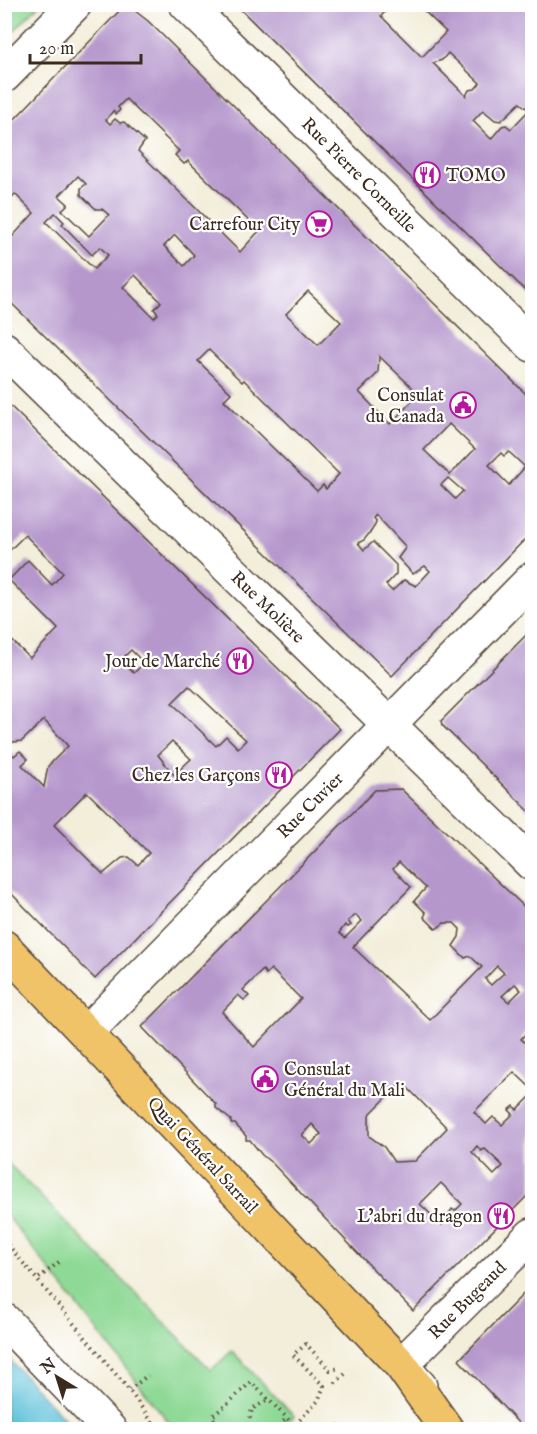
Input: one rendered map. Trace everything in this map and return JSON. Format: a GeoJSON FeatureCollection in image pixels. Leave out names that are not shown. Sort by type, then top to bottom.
{"type":"FeatureCollection","features":[{"type":"Feature","properties":{"kind":"main road","name":"Quai Général Sarrail"},"geometry":{"type":"LineString","coordinates":[[4,947],[401,1365],[447,1430]]}},
{"type":"Feature","properties":{"kind":"street"},"geometry":{"type":"LineString","coordinates":[[4,76],[75,4]]}},
{"type":"Feature","properties":{"kind":"street","name":"Rue Pierre Corneille"},"geometry":{"type":"LineString","coordinates":[[186,4],[532,345]]}},
{"type":"Feature","properties":{"kind":"street","name":"Rue Molière"},"geometry":{"type":"LineString","coordinates":[[4,349],[532,864]]}},
{"type":"Feature","properties":{"kind":"street","name":"Rue Cuvier"},"geometry":{"type":"LineString","coordinates":[[87,1032],[532,579]]}},
{"type":"Feature","properties":{"kind":"street","name":"Rue Bugeaud"},"geometry":{"type":"LineString","coordinates":[[401,1365],[532,1235]]}},
{"type":"Feature","properties":{"kind":"street"},"geometry":{"type":"LineString","coordinates":[[4,1320],[110,1430]]}},
{"type":"Feature","properties":{"kind":"street","name":"Quai Général Sarrail"},"geometry":{"type":"LineString","coordinates":[[401,1365],[462,1430]]}},
{"type":"Feature","properties":{"kind":"path"},"geometry":{"type":"LineString","coordinates":[[5,1032],[11,1027]]}},
{"type":"Feature","properties":{"kind":"path"},"geometry":{"type":"LineString","coordinates":[[4,1240],[39,1278],[129,1390],[158,1430]]}},
{"type":"Feature","properties":{"kind":"path"},"geometry":{"type":"LineString","coordinates":[[39,1278],[59,1262]]}},
{"type":"Feature","properties":{"kind":"path"},"geometry":{"type":"LineString","coordinates":[[220,1430],[212,1416],[229,1404],[234,1395],[251,1382],[294,1426],[318,1401],[324,1386],[293,1355],[306,1344],[330,1370],[340,1368]]}},
{"type":"Feature","properties":{"kind":"path"},"geometry":{"type":"LineString","coordinates":[[335,1383],[345,1374]]}},
{"type":"Feature","properties":{"kind":"path"},"geometry":{"type":"LineString","coordinates":[[129,1390],[148,1375]]}},
{"type":"Feature","properties":{"kind":"path"},"geometry":{"type":"LineString","coordinates":[[246,1430],[252,1409],[268,1400]]}},
{"type":"Feature","properties":{"kind":"path"},"geometry":{"type":"LineString","coordinates":[[275,1430],[287,1418]]}},
{"type":"Feature","properties":{"kind":"path"},"geometry":{"type":"LineString","coordinates":[[335,1430],[340,1424]]}},
{"type":"Feature","properties":{"kind":"green space"},"geometry":{"type":"Polygon","coordinates":[[[4,5],[39,5],[5,40],[4,5]]]}},
{"type":"Feature","properties":{"kind":"green space"},"geometry":{"type":"Polygon","coordinates":[[[5,1160],[211,1370],[232,1351],[294,1416],[281,1429],[174,1429],[5,1213],[5,1160]]]}},
{"type":"Feature","properties":{"kind":"water"},"geometry":{"type":"Polygon","coordinates":[[[5,1355],[74,1429],[5,1429],[5,1355]]]}},
{"type":"Feature","properties":{"kind":"building"},"geometry":{"type":"Polygon","coordinates":[[[126,4],[148,21],[532,400],[532,532],[392,676],[4,296],[4,214],[11,221],[5,227],[13,236],[34,213],[15,194],[4,205],[4,130],[126,4]],[[126,99],[118,107],[120,110],[116,114],[113,111],[106,120],[110,124],[115,119],[120,123],[124,122],[145,141],[138,151],[240,252],[259,231],[188,161],[184,164],[175,155],[179,151],[126,99]],[[78,176],[59,196],[68,204],[62,210],[89,236],[109,215],[102,209],[96,209],[81,195],[81,188],[86,184],[78,176]],[[55,213],[46,222],[94,269],[108,255],[100,247],[92,255],[62,224],[64,222],[55,213]],[[175,235],[164,246],[184,266],[194,255],[175,235]],[[135,275],[123,287],[154,318],[158,314],[154,309],[161,302],[135,275]],[[308,291],[286,314],[318,345],[341,322],[308,291]],[[209,350],[198,361],[231,393],[224,400],[317,491],[323,485],[326,489],[339,474],[244,380],[242,382],[209,350]],[[379,356],[378,373],[359,392],[390,424],[419,394],[379,356]],[[449,424],[424,450],[450,475],[475,449],[449,424]],[[509,452],[504,456],[501,453],[489,465],[509,485],[525,467],[509,452]],[[448,478],[441,485],[455,499],[463,491],[448,478]],[[376,515],[373,518],[376,522],[364,540],[358,543],[364,550],[373,542],[396,565],[396,574],[386,585],[392,591],[404,580],[416,586],[430,571],[425,566],[413,574],[398,558],[406,547],[376,515]]]}},
{"type":"Feature","properties":{"kind":"building"},"geometry":{"type":"Polygon","coordinates":[[[417,4],[532,4],[532,297],[236,5],[392,5],[381,16],[422,57],[446,32],[417,4]],[[448,53],[442,60],[433,63],[466,96],[469,90],[475,89],[480,83],[448,53]],[[520,103],[501,121],[495,120],[483,110],[473,121],[491,139],[502,126],[506,125],[511,129],[529,110],[520,103]]]}},
{"type":"Feature","properties":{"kind":"building"},"geometry":{"type":"Polygon","coordinates":[[[4,400],[340,729],[95,979],[4,886],[4,747],[14,756],[20,751],[28,759],[22,765],[44,787],[48,766],[68,746],[44,720],[22,741],[4,743],[4,681],[8,678],[4,675],[4,633],[30,658],[58,629],[9,580],[28,560],[52,585],[63,573],[25,535],[4,556],[4,400]],[[131,650],[121,660],[134,673],[144,663],[131,650]],[[189,686],[172,703],[216,746],[226,736],[238,748],[246,740],[189,686]],[[172,741],[158,755],[174,775],[191,759],[172,741]],[[87,792],[54,825],[103,874],[122,858],[129,857],[138,865],[149,853],[87,792]]]}},
{"type":"Feature","properties":{"kind":"building"},"geometry":{"type":"Polygon","coordinates":[[[532,629],[532,814],[442,725],[441,721],[532,629]]]}},
{"type":"Feature","properties":{"kind":"building"},"geometry":{"type":"Polygon","coordinates":[[[401,789],[532,914],[532,1026],[521,1039],[532,1050],[532,1089],[514,1072],[474,1112],[486,1124],[493,1117],[502,1125],[513,1114],[509,1110],[514,1106],[517,1110],[532,1095],[532,1191],[413,1311],[250,1140],[246,1140],[246,1136],[235,1124],[231,1124],[231,1120],[216,1108],[216,1104],[142,1027],[375,790],[401,789]],[[399,862],[393,869],[411,887],[353,947],[430,1020],[482,967],[470,956],[465,958],[453,946],[459,937],[460,929],[454,923],[444,923],[436,929],[424,917],[426,913],[414,901],[426,888],[399,862]],[[356,915],[348,921],[351,925],[348,927],[345,925],[339,933],[345,938],[362,921],[356,915]],[[497,966],[485,979],[491,985],[504,973],[497,966]],[[271,969],[266,974],[263,970],[243,990],[249,996],[244,1000],[238,995],[222,1012],[254,1047],[301,999],[271,969]],[[515,984],[502,996],[509,1002],[521,990],[515,984]],[[402,1082],[369,1115],[369,1136],[384,1147],[394,1162],[415,1161],[447,1128],[402,1082]],[[312,1124],[302,1135],[311,1144],[321,1134],[312,1124]],[[477,1146],[472,1152],[494,1175],[503,1166],[485,1149],[481,1151],[477,1146]],[[441,1183],[420,1204],[442,1225],[452,1209],[455,1211],[462,1204],[441,1183]]]}},
{"type":"Feature","properties":{"kind":"building"},"geometry":{"type":"Polygon","coordinates":[[[532,1285],[532,1430],[525,1430],[459,1360],[532,1285]]]}},
{"type":"Feature","properties":{"kind":"place","name":"TOMO"},"geometry":{"type":"Point","coordinates":[427,175]}},
{"type":"Feature","properties":{"kind":"place","name":"Carrefour City"},"geometry":{"type":"Point","coordinates":[319,224]}},
{"type":"Feature","properties":{"kind":"place","name":"Consulat du Canada"},"geometry":{"type":"Point","coordinates":[463,405]}},
{"type":"Feature","properties":{"kind":"place","name":"Jour de Marché"},"geometry":{"type":"Point","coordinates":[240,661]}},
{"type":"Feature","properties":{"kind":"place","name":"Chez les Garçons"},"geometry":{"type":"Point","coordinates":[279,775]}},
{"type":"Feature","properties":{"kind":"place","name":"Consulat Général du Mali"},"geometry":{"type":"Point","coordinates":[265,1079]}},
{"type":"Feature","properties":{"kind":"place","name":"L’abri du dragon"},"geometry":{"type":"Point","coordinates":[501,1216]}}]}
